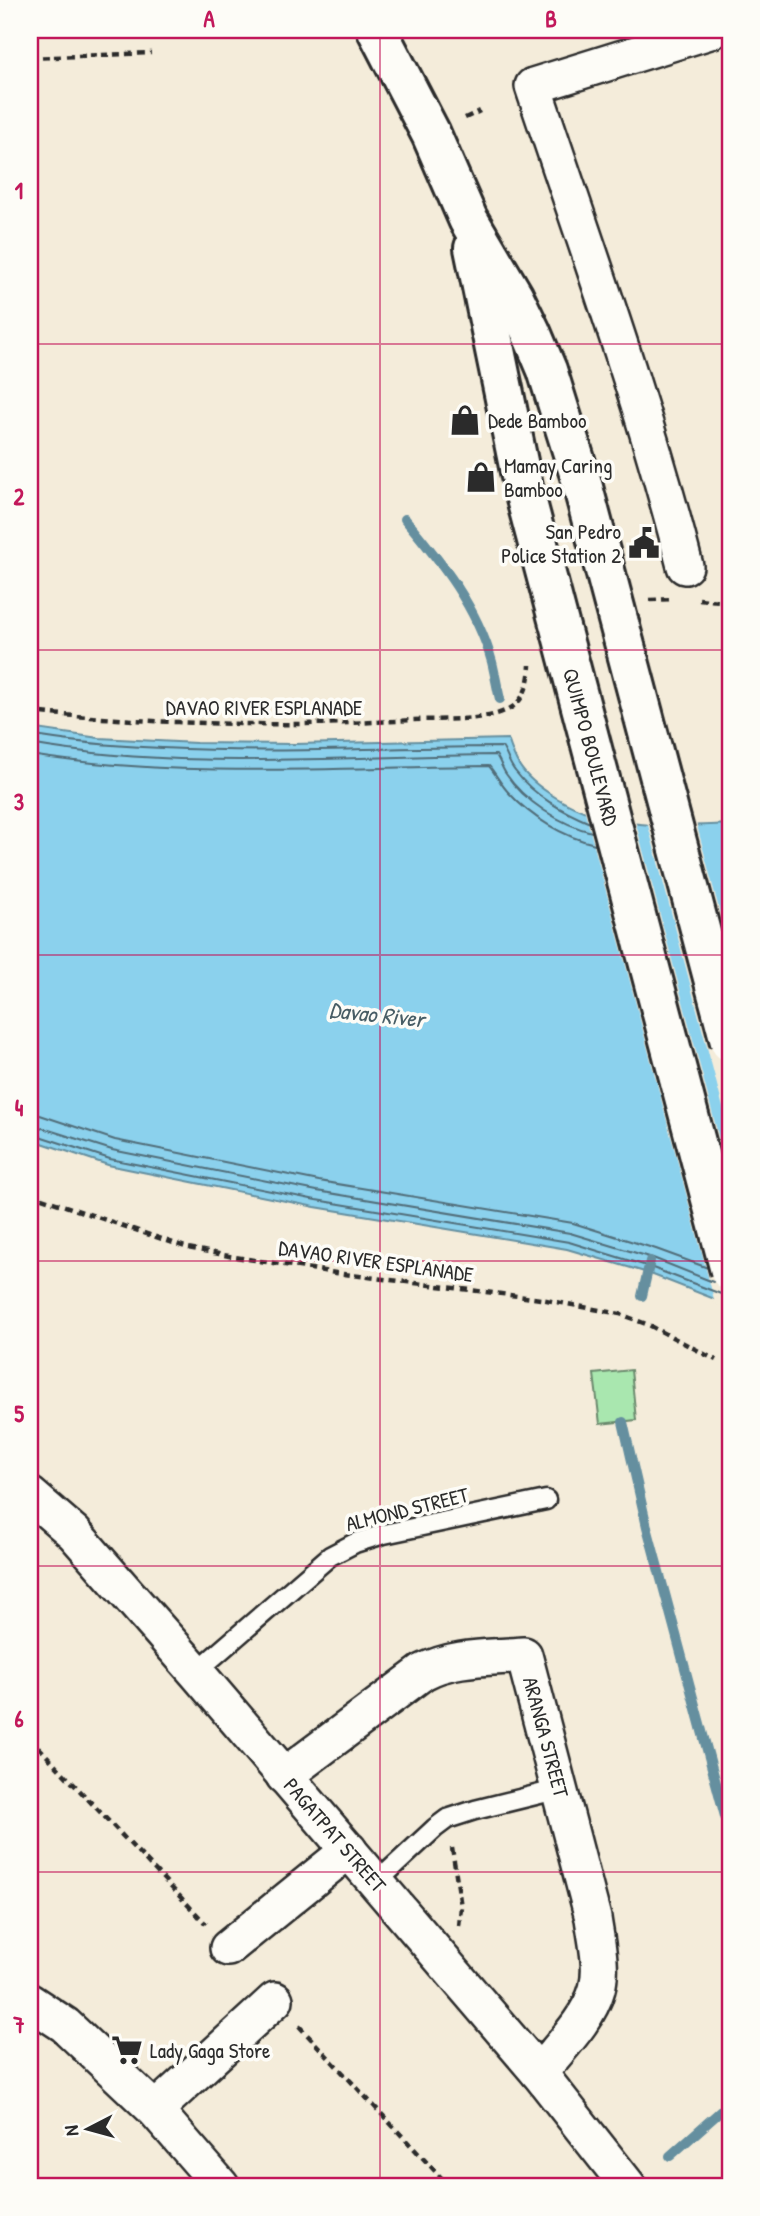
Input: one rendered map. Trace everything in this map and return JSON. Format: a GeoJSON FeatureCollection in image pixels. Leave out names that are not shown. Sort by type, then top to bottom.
{"type":"FeatureCollection","features":[{"type":"Feature","properties":{"kind":"main road","name":"QUIMPO BOULEVARD"},"geometry":{"type":"LineString","coordinates":[[377,30],[431,134],[468,219],[514,297],[551,381],[580,476],[730,1042]]}},
{"type":"Feature","properties":{"kind":"main road","name":"QUIMPO BOULEVARD"},"geometry":{"type":"LineString","coordinates":[[468,219],[524,491],[730,1271]]}},
{"type":"Feature","properties":{"kind":"street"},"geometry":{"type":"LineString","coordinates":[[686,583],[670,507],[648,433],[533,86],[713,30]]}},
{"type":"Feature","properties":{"kind":"street","name":"PAGATPAT STREET"},"geometry":{"type":"LineString","coordinates":[[30,1495],[74,1533],[196,1672],[538,2073],[628,2186]]}},
{"type":"Feature","properties":{"kind":"street","name":"ARANGA STREET"},"geometry":{"type":"LineString","coordinates":[[284,1776],[336,1735],[437,1664],[524,1655],[593,1918],[598,1953],[597,1987],[588,2011],[538,2073]]}},
{"type":"Feature","properties":{"kind":"street"},"geometry":{"type":"LineString","coordinates":[[228,1948],[349,1850]]}},
{"type":"Feature","properties":{"kind":"street"},"geometry":{"type":"LineString","coordinates":[[155,2110],[275,2000]]}},
{"type":"Feature","properties":{"kind":"street"},"geometry":{"type":"LineString","coordinates":[[30,2002],[65,2025],[155,2110],[221,2186]]}},
{"type":"Feature","properties":{"kind":"lane","name":"ALMOND STREET"},"geometry":{"type":"LineString","coordinates":[[196,1672],[330,1556],[343,1548],[384,1534],[546,1500]]}},
{"type":"Feature","properties":{"kind":"lane"},"geometry":{"type":"LineString","coordinates":[[377,1882],[447,1819],[560,1790]]}},
{"type":"Feature","properties":{"kind":"path"},"geometry":{"type":"LineString","coordinates":[[30,58],[152,53]]}},
{"type":"Feature","properties":{"kind":"path"},"geometry":{"type":"LineString","coordinates":[[686,583],[730,602]]}},
{"type":"Feature","properties":{"kind":"path","name":"DAVAO RIVER ESPLANADE"},"geometry":{"type":"LineString","coordinates":[[30,712],[164,723],[247,725],[309,725],[478,716],[507,710],[518,702],[529,679],[530,662]]}},
{"type":"Feature","properties":{"kind":"path","name":"DAVAO RIVER ESPLANADE"},"geometry":{"type":"LineString","coordinates":[[30,1194],[176,1244],[229,1256],[336,1273],[541,1298],[620,1314],[649,1325],[716,1360]]}},
{"type":"Feature","properties":{"kind":"path"},"geometry":{"type":"LineString","coordinates":[[447,1819],[461,1907],[453,1974]]}},
{"type":"Feature","properties":{"kind":"green space"},"geometry":{"type":"Polygon","coordinates":[[[631,1370],[636,1420],[600,1424],[594,1374],[631,1370]]]}},
{"type":"Feature","properties":{"kind":"water","name":"Davao River"},"geometry":{"type":"Polygon","coordinates":[[[30,728],[99,738],[196,743],[295,744],[508,739],[519,765],[526,774],[555,797],[575,808],[596,816],[640,824],[730,824],[730,1300],[722,1302],[648,1273],[567,1249],[315,1207],[108,1165],[30,1139],[30,728]]]}},
{"type":"Feature","properties":{"kind":"pier"},"geometry":{"type":"Polygon","coordinates":[[[584,808],[593,813],[635,820],[730,1180],[730,1303],[722,1306],[715,1303],[584,808]]]}},
{"type":"Feature","properties":{"kind":"pier"},"geometry":{"type":"Polygon","coordinates":[[[647,821],[696,822],[730,951],[730,1134],[647,821]]]}},
{"type":"Feature","properties":{"kind":"waterway"},"geometry":{"type":"LineString","coordinates":[[405,519],[456,586],[477,622],[492,662],[500,699]]}},
{"type":"Feature","properties":{"kind":"waterway"},"geometry":{"type":"LineString","coordinates":[[642,1296],[650,1261]]}},
{"type":"Feature","properties":{"kind":"waterway"},"geometry":{"type":"LineString","coordinates":[[623,1422],[647,1527],[730,1835]]}},
{"type":"Feature","properties":{"kind":"waterway"},"geometry":{"type":"LineString","coordinates":[[670,2156],[730,2103]]}},
{"type":"Feature","properties":{"kind":"place","name":"Dede Bamboo"},"geometry":{"type":"Point","coordinates":[465,420]}},
{"type":"Feature","properties":{"kind":"place","name":"Mamay Caring Bamboo"},"geometry":{"type":"Point","coordinates":[481,477]}},
{"type":"Feature","properties":{"kind":"place","name":"San Pedro Police Station 2"},"geometry":{"type":"Point","coordinates":[644,543]}},
{"type":"Feature","properties":{"kind":"place","name":"Lady Gaga Store"},"geometry":{"type":"Point","coordinates":[127,2050]}}]}
